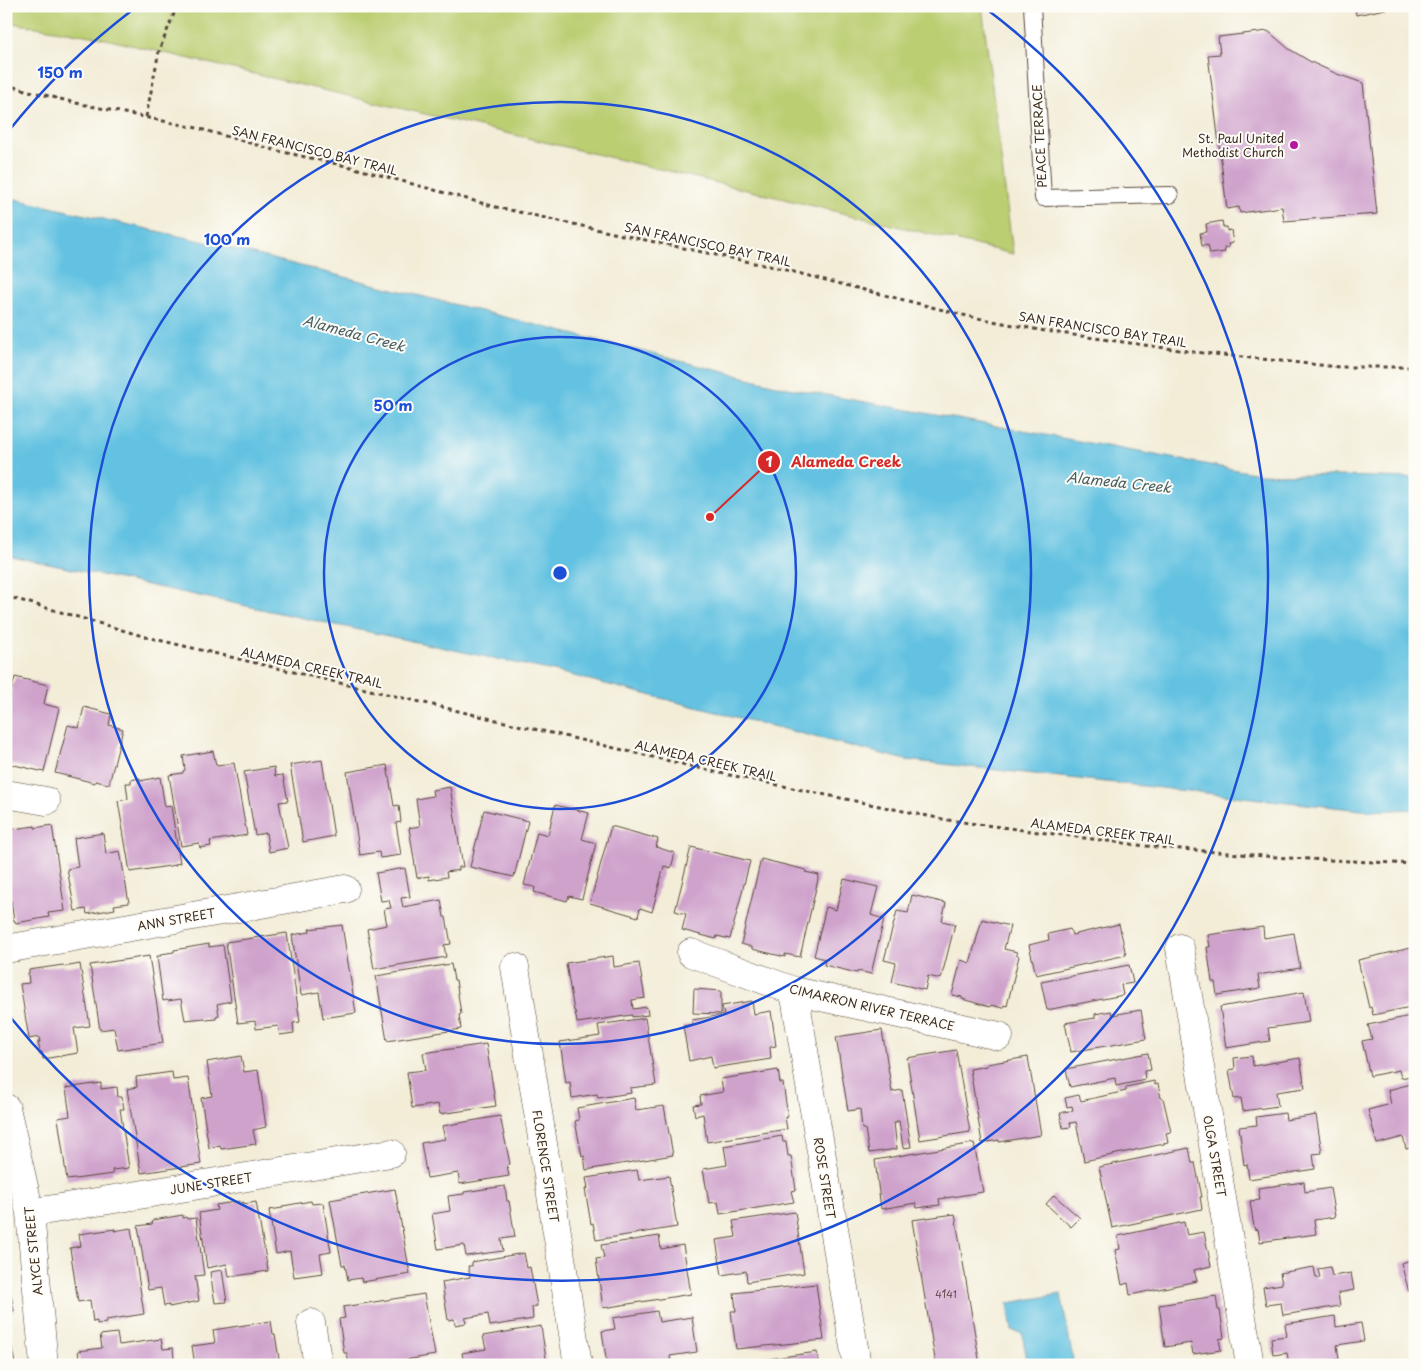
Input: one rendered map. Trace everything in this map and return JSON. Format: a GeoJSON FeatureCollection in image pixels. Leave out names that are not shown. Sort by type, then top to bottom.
{"type":"FeatureCollection","features":[{"type":"Feature","properties":{"kind":"street"},"geometry":{"type":"LineString","coordinates":[[6,794],[46,801]]}},
{"type":"Feature","properties":{"kind":"street","name":"ANN STREET"},"geometry":{"type":"LineString","coordinates":[[6,949],[345,889]]}},
{"type":"Feature","properties":{"kind":"street","name":"OLGA STREET"},"geometry":{"type":"LineString","coordinates":[[1180,948],[1250,1365]]}},
{"type":"Feature","properties":{"kind":"street","name":"CIMARRON RIVER TERRACE"},"geometry":{"type":"LineString","coordinates":[[691,953],[794,991],[998,1036]]}},
{"type":"Feature","properties":{"kind":"street","name":"FLORENCE STREET"},"geometry":{"type":"LineString","coordinates":[[515,967],[578,1365]]}},
{"type":"Feature","properties":{"kind":"street","name":"ROSE STREET"},"geometry":{"type":"LineString","coordinates":[[794,991],[856,1365]]}},
{"type":"Feature","properties":{"kind":"street","name":"ALYCE STREET"},"geometry":{"type":"LineString","coordinates":[[6,1108],[30,1213],[44,1365]]}},
{"type":"Feature","properties":{"kind":"street","name":"JUNE STREET"},"geometry":{"type":"LineString","coordinates":[[30,1213],[391,1153]]}},
{"type":"Feature","properties":{"kind":"street"},"geometry":{"type":"LineString","coordinates":[[311,1323],[318,1365]]}},
{"type":"Feature","properties":{"kind":"lane","name":"PEACE TERRACE"},"geometry":{"type":"LineString","coordinates":[[1032,6],[1042,198],[1170,195]]}},
{"type":"Feature","properties":{"kind":"path"},"geometry":{"type":"LineString","coordinates":[[146,117],[159,51],[178,6]]}},
{"type":"Feature","properties":{"kind":"path","name":"SAN FRANCISCO BAY TRAIL"},"geometry":{"type":"LineString","coordinates":[[6,85],[197,128],[274,150],[351,167],[496,207],[778,268],[967,316],[1045,331],[1194,352],[1339,367],[1415,367]]}},
{"type":"Feature","properties":{"kind":"path","name":"ALAMEDA CREEK TRAIL"},"geometry":{"type":"LineString","coordinates":[[6,596],[165,642],[720,773],[947,820],[1146,846],[1288,858],[1415,864]]}},
{"type":"Feature","properties":{"kind":"green space"},"geometry":{"type":"Polygon","coordinates":[[[6,6],[982,6],[1013,254],[97,37],[6,22],[6,6]]]}},
{"type":"Feature","properties":{"kind":"water","name":"Alameda Creek"},"geometry":{"type":"Polygon","coordinates":[[[6,197],[205,242],[788,388],[1259,474],[1415,478],[1415,809],[1370,811],[906,760],[558,672],[6,555],[6,197]]]}},
{"type":"Feature","properties":{"kind":"water"},"geometry":{"type":"Polygon","coordinates":[[[1061,1294],[1074,1365],[1028,1365],[1022,1333],[1012,1331],[1008,1303],[1061,1294]]]}},
{"type":"Feature","properties":{"kind":"building"},"geometry":{"type":"Polygon","coordinates":[[[1355,6],[1395,6],[1395,7],[1356,15],[1355,6]]]}},
{"type":"Feature","properties":{"kind":"building","name":"St. Paul United Methodist Church"},"geometry":{"type":"Polygon","coordinates":[[[1268,31],[1289,49],[1311,62],[1363,83],[1377,214],[1284,221],[1282,207],[1240,213],[1239,207],[1227,209],[1208,55],[1220,54],[1218,37],[1268,31]]]}},
{"type":"Feature","properties":{"kind":"building"},"geometry":{"type":"Polygon","coordinates":[[[1222,221],[1223,227],[1227,227],[1227,231],[1231,230],[1233,243],[1228,244],[1229,247],[1224,248],[1225,252],[1210,254],[1208,245],[1202,246],[1200,233],[1207,232],[1206,224],[1222,221]]]}},
{"type":"Feature","properties":{"kind":"building"},"geometry":{"type":"Polygon","coordinates":[[[15,677],[48,685],[44,704],[59,708],[44,772],[6,763],[6,712],[15,677]]]}},
{"type":"Feature","properties":{"kind":"building"},"geometry":{"type":"Polygon","coordinates":[[[84,707],[111,714],[109,725],[123,729],[109,784],[95,781],[95,783],[55,773],[68,725],[79,728],[84,707]]]}},
{"type":"Feature","properties":{"kind":"building"},"geometry":{"type":"Polygon","coordinates":[[[213,751],[216,765],[234,763],[247,835],[210,841],[211,846],[200,848],[199,843],[181,846],[169,775],[183,773],[185,770],[183,756],[213,751]]]}},
{"type":"Feature","properties":{"kind":"building"},"geometry":{"type":"Polygon","coordinates":[[[322,760],[334,836],[303,842],[290,765],[322,760]]]}},
{"type":"Feature","properties":{"kind":"building"},"geometry":{"type":"Polygon","coordinates":[[[387,765],[394,806],[399,805],[401,822],[396,823],[401,855],[380,858],[379,852],[360,855],[347,772],[387,765]]]}},
{"type":"Feature","properties":{"kind":"building"},"geometry":{"type":"Polygon","coordinates":[[[274,767],[275,776],[283,775],[288,801],[279,802],[288,848],[269,852],[266,833],[255,835],[244,772],[274,767]]]}},
{"type":"Feature","properties":{"kind":"building"},"geometry":{"type":"Polygon","coordinates":[[[160,777],[165,807],[171,806],[180,863],[130,872],[118,801],[128,799],[126,783],[131,783],[131,780],[140,778],[140,781],[160,777]]]}},
{"type":"Feature","properties":{"kind":"building"},"geometry":{"type":"Polygon","coordinates":[[[450,787],[463,867],[459,867],[459,870],[446,872],[447,877],[429,880],[429,876],[417,878],[409,828],[420,826],[416,799],[433,796],[432,790],[450,787]]]}},
{"type":"Feature","properties":{"kind":"building"},"geometry":{"type":"Polygon","coordinates":[[[555,805],[589,813],[582,839],[596,843],[582,899],[569,896],[567,901],[534,892],[535,887],[524,885],[537,832],[548,835],[555,805]]]}},
{"type":"Feature","properties":{"kind":"building"},"geometry":{"type":"Polygon","coordinates":[[[484,810],[528,821],[514,877],[470,867],[484,810]]]}},
{"type":"Feature","properties":{"kind":"building"},"geometry":{"type":"Polygon","coordinates":[[[52,825],[65,911],[48,913],[49,917],[16,923],[14,921],[11,901],[6,902],[6,830],[52,825]]]}},
{"type":"Feature","properties":{"kind":"building"},"geometry":{"type":"Polygon","coordinates":[[[611,826],[658,839],[656,847],[675,853],[671,868],[664,866],[652,912],[640,908],[638,917],[590,903],[611,826]]]}},
{"type":"Feature","properties":{"kind":"building"},"geometry":{"type":"Polygon","coordinates":[[[103,833],[106,854],[120,851],[129,903],[114,905],[115,909],[87,914],[86,909],[75,911],[67,869],[78,867],[74,838],[103,833]]]}},
{"type":"Feature","properties":{"kind":"building"},"geometry":{"type":"Polygon","coordinates":[[[691,847],[750,861],[730,939],[717,936],[716,939],[682,930],[686,914],[675,911],[691,847]]]}},
{"type":"Feature","properties":{"kind":"building"},"geometry":{"type":"Polygon","coordinates":[[[761,859],[819,875],[800,957],[785,954],[785,957],[752,949],[752,947],[741,944],[761,859]]]}},
{"type":"Feature","properties":{"kind":"building"},"geometry":{"type":"Polygon","coordinates":[[[405,868],[410,897],[401,898],[403,907],[441,900],[451,944],[444,945],[446,957],[374,969],[367,929],[387,925],[384,909],[391,908],[389,900],[381,901],[376,873],[405,868]]]}},
{"type":"Feature","properties":{"kind":"building"},"geometry":{"type":"Polygon","coordinates":[[[844,879],[878,887],[871,915],[884,919],[871,974],[858,971],[857,973],[824,965],[825,959],[814,956],[826,907],[836,910],[844,879]]]}},
{"type":"Feature","properties":{"kind":"building"},"geometry":{"type":"Polygon","coordinates":[[[912,895],[946,903],[942,921],[955,924],[941,979],[928,976],[925,990],[892,982],[896,963],[884,960],[897,911],[908,913],[912,895]]]}},
{"type":"Feature","properties":{"kind":"building"},"geometry":{"type":"Polygon","coordinates":[[[982,919],[1010,926],[1004,949],[1017,952],[1016,955],[1019,956],[1007,1006],[1004,1005],[1003,1008],[991,1005],[990,1007],[952,995],[961,960],[970,963],[982,919]]]}},
{"type":"Feature","properties":{"kind":"building"},"geometry":{"type":"Polygon","coordinates":[[[1119,924],[1126,955],[1036,975],[1029,945],[1049,940],[1048,934],[1070,929],[1072,935],[1119,924]]]}},
{"type":"Feature","properties":{"kind":"building"},"geometry":{"type":"Polygon","coordinates":[[[342,925],[356,1013],[323,1018],[319,992],[301,995],[292,935],[310,932],[309,929],[342,925]]]}},
{"type":"Feature","properties":{"kind":"building"},"geometry":{"type":"Polygon","coordinates":[[[1263,927],[1264,938],[1294,933],[1300,968],[1258,975],[1260,988],[1217,995],[1215,982],[1212,982],[1207,947],[1210,947],[1208,935],[1263,927]]]}},
{"type":"Feature","properties":{"kind":"building"},"geometry":{"type":"Polygon","coordinates":[[[287,933],[300,1022],[293,1023],[294,1033],[280,1035],[278,1026],[256,1029],[255,1021],[238,1023],[226,942],[287,933]]]}},
{"type":"Feature","properties":{"kind":"building"},"geometry":{"type":"Polygon","coordinates":[[[209,944],[209,947],[223,945],[231,1001],[217,1004],[219,1015],[216,1016],[216,1019],[185,1020],[181,999],[163,1001],[157,956],[174,952],[174,950],[209,944]]]}},
{"type":"Feature","properties":{"kind":"building"},"geometry":{"type":"Polygon","coordinates":[[[1415,947],[1415,1006],[1373,1015],[1371,1007],[1369,1008],[1358,960],[1415,947]]]}},
{"type":"Feature","properties":{"kind":"building"},"geometry":{"type":"Polygon","coordinates":[[[149,956],[163,1043],[118,1050],[114,1028],[100,1030],[90,965],[149,956]]]}},
{"type":"Feature","properties":{"kind":"building"},"geometry":{"type":"Polygon","coordinates":[[[613,956],[614,967],[639,963],[645,998],[632,1000],[633,1009],[647,1007],[648,1015],[632,1017],[632,1015],[577,1023],[566,963],[613,956]]]}},
{"type":"Feature","properties":{"kind":"building"},"geometry":{"type":"Polygon","coordinates":[[[80,964],[90,1026],[74,1028],[78,1053],[43,1059],[38,1042],[40,1042],[39,1037],[29,1039],[20,984],[29,983],[29,970],[80,964]]]}},
{"type":"Feature","properties":{"kind":"building"},"geometry":{"type":"Polygon","coordinates":[[[451,964],[454,980],[456,980],[461,1014],[459,1015],[461,1029],[387,1041],[376,976],[451,964]]]}},
{"type":"Feature","properties":{"kind":"building"},"geometry":{"type":"Polygon","coordinates":[[[1129,965],[1133,983],[1121,985],[1123,995],[1047,1010],[1041,982],[1129,965]]]}},
{"type":"Feature","properties":{"kind":"building"},"geometry":{"type":"Polygon","coordinates":[[[694,989],[721,991],[721,1014],[693,1013],[694,989]]]}},
{"type":"Feature","properties":{"kind":"building"},"geometry":{"type":"Polygon","coordinates":[[[1304,992],[1309,1022],[1268,1028],[1270,1041],[1226,1048],[1220,1007],[1304,992]]]}},
{"type":"Feature","properties":{"kind":"building"},"geometry":{"type":"Polygon","coordinates":[[[752,1001],[754,1014],[771,1011],[776,1046],[770,1047],[771,1059],[713,1068],[711,1056],[689,1061],[683,1026],[693,1024],[692,1020],[724,1015],[722,1006],[752,1001]]]}},
{"type":"Feature","properties":{"kind":"building"},"geometry":{"type":"Polygon","coordinates":[[[1141,1010],[1146,1039],[1071,1052],[1065,1023],[1095,1018],[1095,1014],[1111,1011],[1112,1015],[1141,1010]]]}},
{"type":"Feature","properties":{"kind":"building"},"geometry":{"type":"Polygon","coordinates":[[[1415,1015],[1415,1075],[1401,1078],[1399,1070],[1370,1076],[1362,1041],[1372,1039],[1368,1025],[1415,1015]]]}},
{"type":"Feature","properties":{"kind":"building"},"geometry":{"type":"Polygon","coordinates":[[[645,1018],[656,1085],[630,1088],[631,1093],[598,1098],[597,1094],[572,1098],[570,1082],[566,1083],[560,1042],[600,1036],[598,1025],[645,1018]]]}},
{"type":"Feature","properties":{"kind":"building"},"geometry":{"type":"Polygon","coordinates":[[[882,1030],[892,1092],[902,1090],[911,1147],[903,1148],[899,1121],[896,1121],[897,1123],[894,1123],[897,1149],[869,1153],[865,1129],[862,1129],[860,1109],[848,1111],[836,1037],[882,1030]]]}},
{"type":"Feature","properties":{"kind":"building"},"geometry":{"type":"Polygon","coordinates":[[[486,1044],[496,1106],[440,1114],[438,1104],[412,1108],[407,1072],[426,1070],[423,1053],[486,1044]]]}},
{"type":"Feature","properties":{"kind":"building"},"geometry":{"type":"Polygon","coordinates":[[[956,1050],[970,1132],[920,1140],[907,1058],[956,1050]]]}},
{"type":"Feature","properties":{"kind":"building"},"geometry":{"type":"Polygon","coordinates":[[[1148,1053],[1151,1070],[1144,1071],[1145,1080],[1116,1086],[1115,1078],[1070,1087],[1066,1069],[1148,1053]]]}},
{"type":"Feature","properties":{"kind":"building"},"geometry":{"type":"Polygon","coordinates":[[[241,1056],[244,1072],[258,1070],[266,1127],[253,1130],[256,1144],[221,1149],[220,1145],[209,1148],[201,1098],[212,1096],[207,1062],[241,1056]]]}},
{"type":"Feature","properties":{"kind":"building"},"geometry":{"type":"Polygon","coordinates":[[[1252,1056],[1253,1066],[1300,1058],[1305,1088],[1276,1092],[1278,1106],[1243,1111],[1241,1098],[1234,1099],[1229,1070],[1235,1069],[1234,1058],[1252,1056]]]}},
{"type":"Feature","properties":{"kind":"building"},"geometry":{"type":"Polygon","coordinates":[[[1028,1057],[1041,1135],[982,1143],[970,1069],[1028,1057]]]}},
{"type":"Feature","properties":{"kind":"building"},"geometry":{"type":"Polygon","coordinates":[[[778,1070],[780,1083],[783,1083],[788,1117],[785,1117],[787,1129],[707,1142],[703,1114],[695,1116],[693,1105],[701,1104],[700,1096],[723,1092],[721,1079],[778,1070]]]}},
{"type":"Feature","properties":{"kind":"building"},"geometry":{"type":"Polygon","coordinates":[[[172,1072],[173,1080],[188,1078],[201,1164],[141,1173],[127,1089],[137,1087],[136,1077],[172,1072]]]}},
{"type":"Feature","properties":{"kind":"building"},"geometry":{"type":"Polygon","coordinates":[[[1154,1081],[1155,1085],[1158,1084],[1161,1098],[1163,1098],[1171,1132],[1166,1133],[1168,1143],[1084,1161],[1076,1122],[1070,1123],[1071,1127],[1063,1128],[1060,1113],[1073,1110],[1072,1106],[1067,1107],[1065,1098],[1079,1095],[1081,1101],[1126,1091],[1126,1087],[1154,1081]]]}},
{"type":"Feature","properties":{"kind":"building"},"geometry":{"type":"Polygon","coordinates":[[[101,1083],[101,1089],[117,1087],[118,1097],[122,1097],[124,1109],[120,1109],[129,1168],[112,1170],[113,1174],[67,1180],[58,1118],[70,1116],[66,1088],[101,1083]]]}},
{"type":"Feature","properties":{"kind":"building"},"geometry":{"type":"Polygon","coordinates":[[[1415,1083],[1415,1147],[1406,1149],[1403,1137],[1377,1144],[1368,1110],[1391,1104],[1388,1090],[1415,1083]]]}},
{"type":"Feature","properties":{"kind":"building"},"geometry":{"type":"Polygon","coordinates":[[[634,1098],[636,1110],[664,1106],[673,1155],[586,1170],[575,1121],[579,1120],[577,1108],[634,1098]]]}},
{"type":"Feature","properties":{"kind":"building"},"geometry":{"type":"Polygon","coordinates":[[[1285,1113],[1286,1120],[1316,1115],[1322,1153],[1313,1154],[1315,1169],[1249,1179],[1247,1164],[1244,1165],[1239,1127],[1257,1125],[1256,1117],[1285,1113]]]}},
{"type":"Feature","properties":{"kind":"building"},"geometry":{"type":"Polygon","coordinates":[[[500,1116],[510,1164],[507,1165],[509,1176],[460,1184],[458,1173],[427,1178],[421,1143],[445,1139],[442,1126],[500,1116]]]}},
{"type":"Feature","properties":{"kind":"building"},"geometry":{"type":"Polygon","coordinates":[[[782,1136],[783,1142],[786,1142],[788,1156],[791,1156],[796,1190],[791,1191],[794,1202],[720,1214],[718,1202],[709,1203],[703,1169],[727,1165],[724,1146],[782,1136]]]}},
{"type":"Feature","properties":{"kind":"building"},"geometry":{"type":"Polygon","coordinates":[[[974,1143],[983,1192],[939,1199],[940,1205],[917,1208],[916,1203],[881,1209],[875,1160],[974,1143]]]}},
{"type":"Feature","properties":{"kind":"building"},"geometry":{"type":"Polygon","coordinates":[[[1189,1148],[1192,1163],[1195,1163],[1202,1197],[1200,1197],[1202,1209],[1112,1228],[1099,1167],[1189,1148]]]}},
{"type":"Feature","properties":{"kind":"building"},"geometry":{"type":"Polygon","coordinates":[[[637,1170],[639,1180],[669,1176],[677,1227],[596,1240],[593,1223],[591,1224],[585,1189],[588,1188],[586,1178],[637,1170]]]}},
{"type":"Feature","properties":{"kind":"building"},"geometry":{"type":"Polygon","coordinates":[[[1304,1182],[1305,1192],[1330,1188],[1335,1217],[1314,1220],[1316,1234],[1260,1242],[1258,1229],[1255,1230],[1254,1227],[1250,1201],[1260,1200],[1258,1188],[1304,1182]]]}},
{"type":"Feature","properties":{"kind":"building"},"geometry":{"type":"Polygon","coordinates":[[[505,1186],[515,1237],[501,1239],[503,1251],[466,1256],[464,1245],[438,1249],[432,1214],[450,1211],[448,1196],[505,1186]]]}},
{"type":"Feature","properties":{"kind":"building"},"geometry":{"type":"Polygon","coordinates":[[[395,1189],[410,1274],[362,1282],[361,1278],[348,1280],[345,1265],[342,1265],[330,1200],[395,1189]]]}},
{"type":"Feature","properties":{"kind":"building"},"geometry":{"type":"Polygon","coordinates":[[[1054,1195],[1080,1218],[1071,1227],[1046,1204],[1054,1195]]]}},
{"type":"Feature","properties":{"kind":"building"},"geometry":{"type":"Polygon","coordinates":[[[240,1201],[241,1203],[244,1202],[244,1204],[256,1202],[268,1271],[229,1277],[227,1264],[207,1268],[199,1213],[217,1210],[216,1205],[240,1201]]]}},
{"type":"Feature","properties":{"kind":"building"},"geometry":{"type":"Polygon","coordinates":[[[311,1201],[312,1204],[323,1203],[331,1252],[320,1254],[323,1273],[294,1277],[290,1251],[276,1254],[269,1210],[311,1201]]]}},
{"type":"Feature","properties":{"kind":"building"},"geometry":{"type":"Polygon","coordinates":[[[795,1212],[804,1273],[747,1282],[746,1271],[722,1275],[716,1240],[736,1237],[733,1221],[795,1212]]]}},
{"type":"Feature","properties":{"kind":"building"},"geometry":{"type":"Polygon","coordinates":[[[955,1214],[980,1365],[936,1365],[912,1220],[955,1214]]]}},
{"type":"Feature","properties":{"kind":"building"},"geometry":{"type":"Polygon","coordinates":[[[183,1215],[183,1218],[186,1217],[187,1219],[196,1218],[204,1275],[195,1276],[199,1301],[169,1307],[169,1305],[164,1306],[161,1288],[148,1290],[138,1226],[152,1224],[153,1220],[183,1215]]]}},
{"type":"Feature","properties":{"kind":"building"},"geometry":{"type":"Polygon","coordinates":[[[1184,1222],[1187,1235],[1204,1232],[1211,1266],[1194,1270],[1197,1281],[1130,1295],[1128,1283],[1122,1285],[1115,1250],[1120,1249],[1118,1236],[1184,1222]]]}},
{"type":"Feature","properties":{"kind":"building"},"geometry":{"type":"Polygon","coordinates":[[[131,1228],[144,1314],[106,1320],[106,1323],[97,1324],[97,1321],[93,1322],[90,1300],[78,1302],[70,1248],[81,1246],[79,1234],[131,1228]]]}},
{"type":"Feature","properties":{"kind":"building"},"geometry":{"type":"Polygon","coordinates":[[[659,1236],[661,1249],[683,1245],[691,1294],[603,1308],[596,1259],[604,1258],[601,1245],[659,1236]]]}},
{"type":"Feature","properties":{"kind":"building"},"geometry":{"type":"Polygon","coordinates":[[[524,1253],[527,1268],[530,1267],[537,1306],[532,1307],[533,1319],[490,1326],[488,1314],[465,1318],[466,1323],[455,1325],[454,1319],[448,1320],[442,1282],[470,1277],[468,1266],[472,1266],[472,1262],[524,1253]]]}},
{"type":"Feature","properties":{"kind":"building"},"geometry":{"type":"Polygon","coordinates":[[[1415,1259],[1415,1290],[1409,1292],[1401,1263],[1415,1259]]]}},
{"type":"Feature","properties":{"kind":"building"},"geometry":{"type":"Polygon","coordinates":[[[1314,1267],[1316,1278],[1320,1278],[1318,1269],[1330,1267],[1332,1276],[1351,1273],[1354,1290],[1338,1293],[1340,1306],[1283,1315],[1281,1303],[1266,1305],[1263,1287],[1282,1284],[1280,1273],[1314,1267]]]}},
{"type":"Feature","properties":{"kind":"building"},"geometry":{"type":"Polygon","coordinates":[[[222,1270],[227,1302],[215,1303],[210,1272],[222,1270]]]}},
{"type":"Feature","properties":{"kind":"building"},"geometry":{"type":"Polygon","coordinates":[[[6,1272],[14,1311],[6,1312],[6,1272]]]}},
{"type":"Feature","properties":{"kind":"building"},"geometry":{"type":"Polygon","coordinates":[[[816,1284],[824,1340],[736,1349],[731,1311],[736,1311],[734,1293],[816,1284]]]}},
{"type":"Feature","properties":{"kind":"building"},"geometry":{"type":"Polygon","coordinates":[[[424,1294],[435,1355],[376,1365],[349,1365],[347,1353],[344,1353],[339,1319],[345,1318],[343,1307],[424,1294]]]}},
{"type":"Feature","properties":{"kind":"building"},"geometry":{"type":"Polygon","coordinates":[[[1216,1296],[1224,1338],[1219,1339],[1221,1350],[1193,1354],[1191,1343],[1165,1347],[1159,1305],[1216,1296]]]}},
{"type":"Feature","properties":{"kind":"building"},"geometry":{"type":"Polygon","coordinates":[[[657,1311],[659,1322],[692,1317],[697,1352],[670,1356],[671,1365],[607,1365],[602,1331],[615,1329],[613,1318],[657,1311]]]}},
{"type":"Feature","properties":{"kind":"building"},"geometry":{"type":"Polygon","coordinates":[[[1335,1316],[1336,1327],[1361,1323],[1364,1341],[1337,1345],[1339,1359],[1305,1365],[1289,1365],[1287,1353],[1273,1355],[1271,1338],[1287,1336],[1285,1324],[1335,1316]]]}},
{"type":"Feature","properties":{"kind":"building"},"geometry":{"type":"Polygon","coordinates":[[[271,1321],[280,1365],[195,1365],[192,1346],[215,1343],[213,1330],[271,1321]]]}},
{"type":"Feature","properties":{"kind":"building"},"geometry":{"type":"Polygon","coordinates":[[[541,1326],[547,1365],[464,1365],[462,1353],[486,1349],[483,1336],[541,1326]]]}},
{"type":"Feature","properties":{"kind":"building"},"geometry":{"type":"Polygon","coordinates":[[[117,1333],[119,1345],[161,1339],[163,1349],[173,1348],[174,1359],[164,1361],[165,1365],[80,1365],[78,1351],[102,1348],[100,1335],[117,1333]]]}},
{"type":"Feature","properties":{"kind":"building"},"geometry":{"type":"Polygon","coordinates":[[[12,1347],[15,1365],[6,1365],[6,1348],[12,1347]]]}},
{"type":"Feature","properties":{"kind":"building"},"geometry":{"type":"Polygon","coordinates":[[[817,1352],[819,1365],[761,1365],[760,1360],[817,1352]]]}},
{"type":"Feature","properties":{"kind":"place","name":"St. Paul United Methodist Church"},"geometry":{"type":"Point","coordinates":[1294,145]}},
{"type":"Feature","properties":{"kind":"place","name":"Alameda Creek"},"geometry":{"type":"Point","coordinates":[710,517]}}]}
